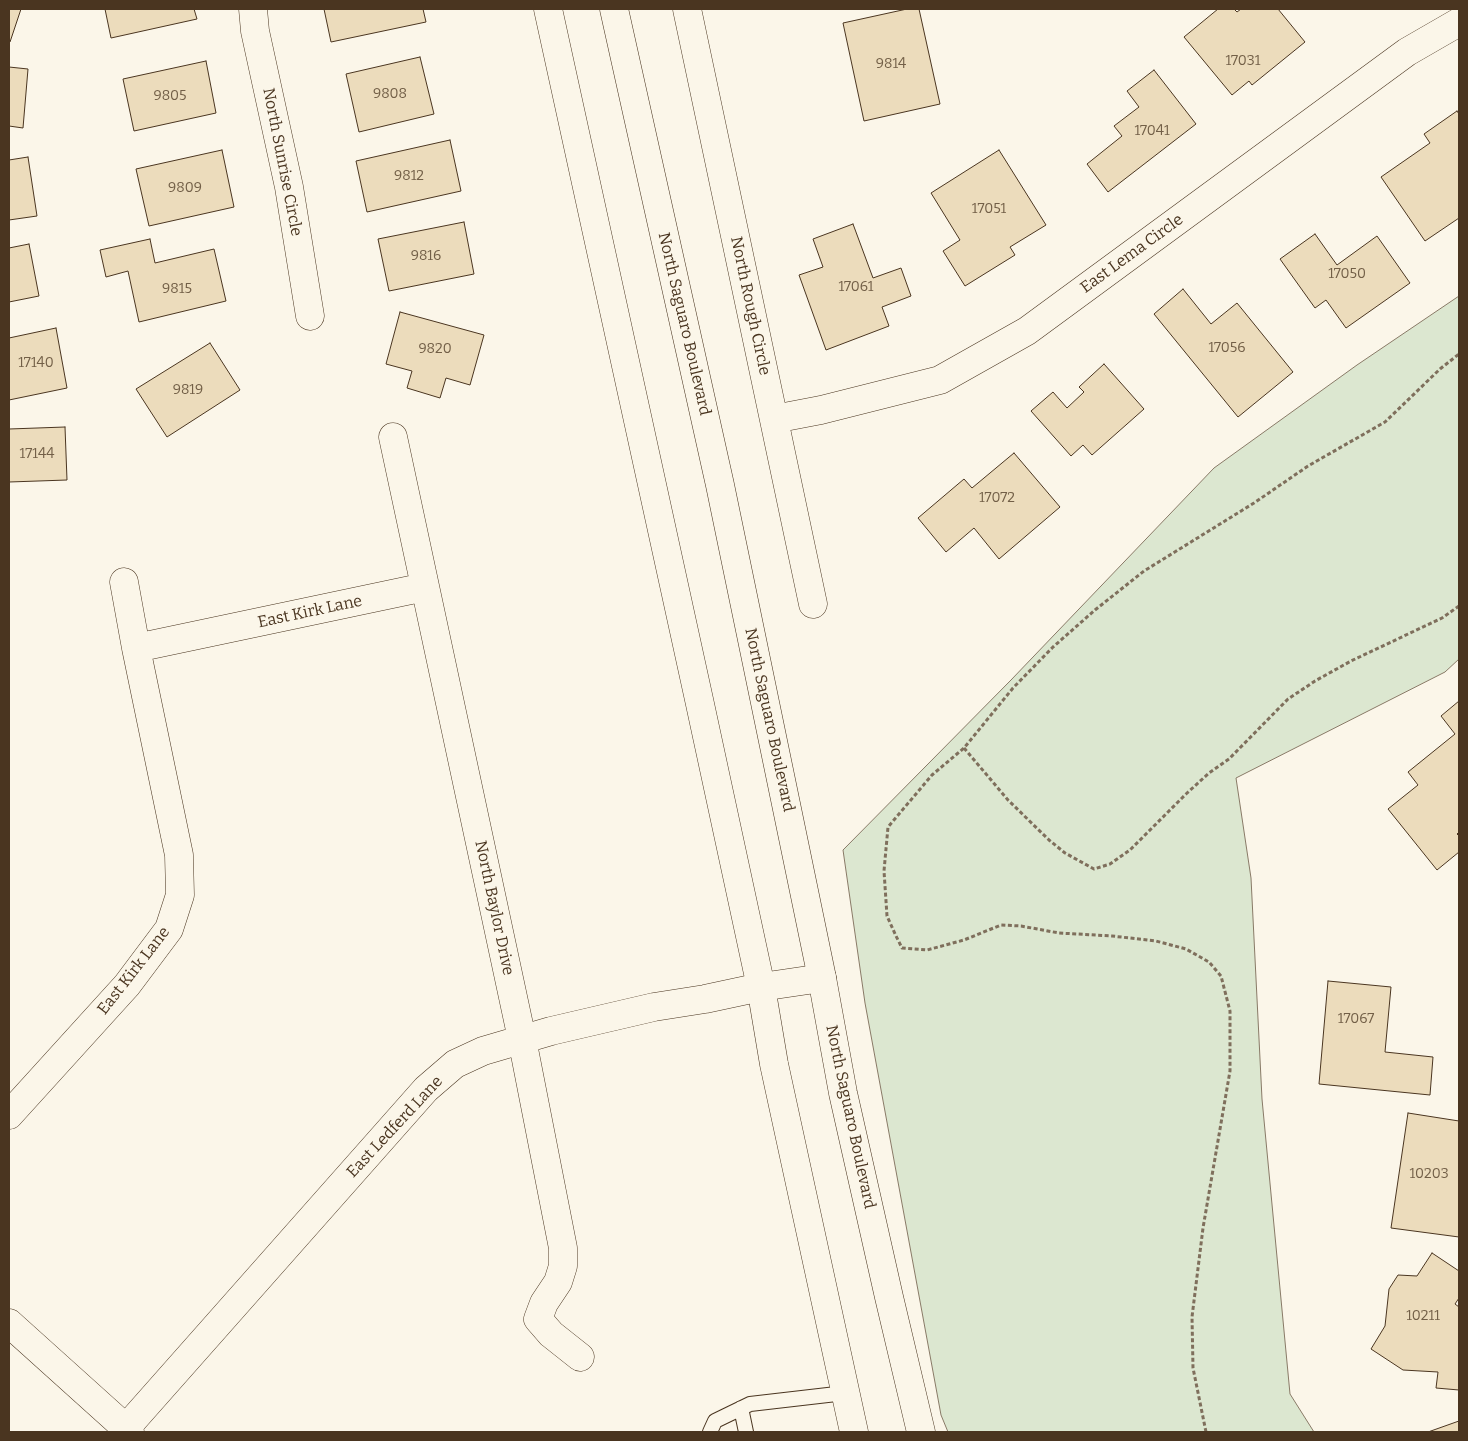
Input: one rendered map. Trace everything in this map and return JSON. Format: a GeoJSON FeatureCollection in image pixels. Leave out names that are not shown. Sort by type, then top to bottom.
{"type":"FeatureCollection","features":[{"type":"Feature","properties":{"kind":"street","name":"North Sunrise Circle"},"geometry":{"type":"LineString","coordinates":[[253,9],[255,31],[289,187],[310,316]]}},
{"type":"Feature","properties":{"kind":"street"},"geometry":{"type":"LineString","coordinates":[[548,9],[761,987],[774,1064],[854,1432]]}},
{"type":"Feature","properties":{"kind":"street","name":"North Saguaro Boulevard"},"geometry":{"type":"LineString","coordinates":[[614,9],[720,485],[822,978],[843,1093],[888,1297],[921,1432]]}},
{"type":"Feature","properties":{"kind":"street","name":"North Rough Circle"},"geometry":{"type":"LineString","coordinates":[[687,9],[813,604]]}},
{"type":"Feature","properties":{"kind":"street","name":"East Lema Circle"},"geometry":{"type":"LineString","coordinates":[[774,419],[821,410],[940,380],[1027,331],[1407,52],[1459,22]]}},
{"type":"Feature","properties":{"kind":"street","name":"North Baylor Drive"},"geometry":{"type":"LineString","coordinates":[[393,437],[522,1039],[563,1248],[564,1266],[558,1282],[544,1303],[538,1319],[551,1334],[580,1357]]}},
{"type":"Feature","properties":{"kind":"street","name":"East Kirk Lane"},"geometry":{"type":"LineString","coordinates":[[9,1115],[127,985],[169,929],[180,895],[179,855],[124,582]]}},
{"type":"Feature","properties":{"kind":"street","name":"East Kirk Lane"},"geometry":{"type":"LineString","coordinates":[[136,648],[425,588]]}},
{"type":"Feature","properties":{"kind":"street","name":"East Ledferd Lane"},"geometry":{"type":"LineString","coordinates":[[128,1430],[426,1089],[455,1064],[483,1051],[522,1039],[654,1007],[706,999],[761,987],[822,978]]}},
{"type":"Feature","properties":{"kind":"street"},"geometry":{"type":"LineString","coordinates":[[9,1323],[128,1430]]}},
{"type":"Feature","properties":{"kind":"lane"},"geometry":{"type":"LineString","coordinates":[[710,1432],[715,1421],[750,1404],[845,1393]]}},
{"type":"Feature","properties":{"kind":"lane"},"geometry":{"type":"LineString","coordinates":[[741,1408],[746,1432]]}},
{"type":"Feature","properties":{"kind":"path"},"geometry":{"type":"LineString","coordinates":[[1206,1432],[1193,1368],[1192,1318],[1203,1228],[1230,1071],[1230,1011],[1221,976],[1209,962],[1186,949],[1156,941],[1059,933],[1021,926],[1002,925],[964,940],[927,950],[902,948],[887,916],[884,871],[888,827],[932,775],[964,748],[1013,688],[1053,647],[1137,576],[1254,503],[1308,466],[1385,422],[1440,368],[1459,354]]}},
{"type":"Feature","properties":{"kind":"path"},"geometry":{"type":"LineString","coordinates":[[964,748],[1008,800],[1048,840],[1094,869],[1110,864],[1130,850],[1186,794],[1239,750],[1288,699],[1351,661],[1442,618],[1459,606]]}},
{"type":"Feature","properties":{"kind":"green space"},"geometry":{"type":"Polygon","coordinates":[[[1459,296],[1459,659],[1445,672],[1236,778],[1251,878],[1262,1099],[1290,1394],[1314,1432],[948,1432],[941,1415],[865,1003],[843,850],[1011,680],[1214,468],[1357,365],[1459,296]]]}},
{"type":"Feature","properties":{"kind":"building"},"geometry":{"type":"Polygon","coordinates":[[[9,9],[21,9],[10,42],[9,41],[9,9]]]}},
{"type":"Feature","properties":{"kind":"building"},"geometry":{"type":"Polygon","coordinates":[[[105,9],[194,9],[197,19],[111,38],[105,9]]]}},
{"type":"Feature","properties":{"kind":"building"},"geometry":{"type":"Polygon","coordinates":[[[324,9],[423,9],[426,22],[331,42],[324,9]]]}},
{"type":"Feature","properties":{"kind":"building"},"geometry":{"type":"Polygon","coordinates":[[[907,9],[919,9],[940,104],[864,121],[843,23],[907,9]]]}},
{"type":"Feature","properties":{"kind":"building"},"geometry":{"type":"Polygon","coordinates":[[[1218,9],[1234,9],[1237,12],[1241,9],[1278,9],[1305,42],[1252,85],[1249,81],[1232,95],[1184,37],[1218,9]]]}},
{"type":"Feature","properties":{"kind":"building"},"geometry":{"type":"Polygon","coordinates":[[[420,57],[434,114],[359,132],[346,74],[420,57]]]}},
{"type":"Feature","properties":{"kind":"building"},"geometry":{"type":"Polygon","coordinates":[[[206,61],[216,113],[134,131],[123,79],[206,61]]]}},
{"type":"Feature","properties":{"kind":"building"},"geometry":{"type":"Polygon","coordinates":[[[9,67],[28,69],[23,128],[9,126],[9,67]]]}},
{"type":"Feature","properties":{"kind":"building"},"geometry":{"type":"Polygon","coordinates":[[[1154,70],[1196,124],[1108,192],[1087,164],[1122,136],[1114,126],[1139,107],[1127,91],[1154,70]]]}},
{"type":"Feature","properties":{"kind":"building"},"geometry":{"type":"Polygon","coordinates":[[[1457,111],[1459,114],[1459,218],[1425,241],[1381,177],[1430,143],[1424,134],[1457,111]]]}},
{"type":"Feature","properties":{"kind":"building"},"geometry":{"type":"Polygon","coordinates":[[[450,140],[461,191],[367,212],[356,161],[450,140]]]}},
{"type":"Feature","properties":{"kind":"building"},"geometry":{"type":"Polygon","coordinates":[[[222,150],[234,207],[149,226],[136,169],[222,150]]]}},
{"type":"Feature","properties":{"kind":"building"},"geometry":{"type":"Polygon","coordinates":[[[999,150],[1046,225],[1010,247],[1015,255],[965,286],[943,251],[960,240],[931,193],[999,150]]]}},
{"type":"Feature","properties":{"kind":"building"},"geometry":{"type":"Polygon","coordinates":[[[28,157],[37,216],[9,220],[9,160],[28,157]]]}},
{"type":"Feature","properties":{"kind":"building"},"geometry":{"type":"Polygon","coordinates":[[[464,222],[474,274],[389,291],[378,239],[464,222]]]}},
{"type":"Feature","properties":{"kind":"building"},"geometry":{"type":"Polygon","coordinates":[[[853,224],[873,278],[901,268],[911,296],[882,307],[889,326],[826,350],[799,275],[823,267],[813,239],[853,224]]]}},
{"type":"Feature","properties":{"kind":"building"},"geometry":{"type":"Polygon","coordinates":[[[1315,234],[1337,265],[1377,236],[1410,283],[1346,328],[1326,300],[1315,308],[1280,259],[1315,234]]]}},
{"type":"Feature","properties":{"kind":"building"},"geometry":{"type":"Polygon","coordinates":[[[150,239],[155,263],[214,249],[226,301],[139,322],[128,271],[106,277],[100,250],[150,239]]]}},
{"type":"Feature","properties":{"kind":"building"},"geometry":{"type":"Polygon","coordinates":[[[29,244],[39,296],[9,302],[9,248],[29,244]]]}},
{"type":"Feature","properties":{"kind":"building"},"geometry":{"type":"Polygon","coordinates":[[[1183,289],[1211,324],[1237,303],[1293,372],[1238,417],[1154,314],[1183,289]]]}},
{"type":"Feature","properties":{"kind":"building"},"geometry":{"type":"Polygon","coordinates":[[[400,312],[484,335],[470,385],[446,378],[440,398],[407,388],[412,371],[386,364],[400,312]]]}},
{"type":"Feature","properties":{"kind":"building"},"geometry":{"type":"Polygon","coordinates":[[[56,328],[67,388],[9,400],[9,338],[56,328]]]}},
{"type":"Feature","properties":{"kind":"building"},"geometry":{"type":"Polygon","coordinates":[[[210,343],[240,390],[167,437],[136,389],[210,343]]]}},
{"type":"Feature","properties":{"kind":"building"},"geometry":{"type":"Polygon","coordinates":[[[1104,364],[1144,409],[1092,455],[1083,445],[1071,456],[1031,411],[1053,392],[1067,408],[1084,392],[1079,387],[1104,364]]]}},
{"type":"Feature","properties":{"kind":"building"},"geometry":{"type":"Polygon","coordinates":[[[65,427],[67,480],[9,482],[9,429],[65,427]]]}},
{"type":"Feature","properties":{"kind":"building"},"geometry":{"type":"Polygon","coordinates":[[[1014,453],[1060,507],[999,559],[974,528],[946,552],[918,518],[964,479],[972,488],[1014,453]]]}},
{"type":"Feature","properties":{"kind":"building"},"geometry":{"type":"Polygon","coordinates":[[[1459,701],[1459,832],[1457,834],[1459,836],[1459,852],[1437,870],[1388,809],[1418,785],[1408,772],[1455,734],[1441,716],[1459,701]]]}},
{"type":"Feature","properties":{"kind":"building"},"geometry":{"type":"Polygon","coordinates":[[[1328,981],[1391,987],[1385,1052],[1433,1057],[1430,1095],[1319,1084],[1328,981]]]}},
{"type":"Feature","properties":{"kind":"building"},"geometry":{"type":"Polygon","coordinates":[[[1408,1113],[1459,1121],[1459,1237],[1391,1228],[1408,1113]]]}},
{"type":"Feature","properties":{"kind":"building"},"geometry":{"type":"Polygon","coordinates":[[[1432,1253],[1459,1271],[1459,1298],[1455,1304],[1459,1307],[1459,1390],[1436,1388],[1438,1372],[1403,1370],[1371,1349],[1385,1326],[1389,1289],[1398,1275],[1417,1276],[1432,1253]]]}},
{"type":"Feature","properties":{"kind":"building"},"geometry":{"type":"Polygon","coordinates":[[[1459,1421],[1459,1432],[1428,1432],[1459,1421]]]}}]}
